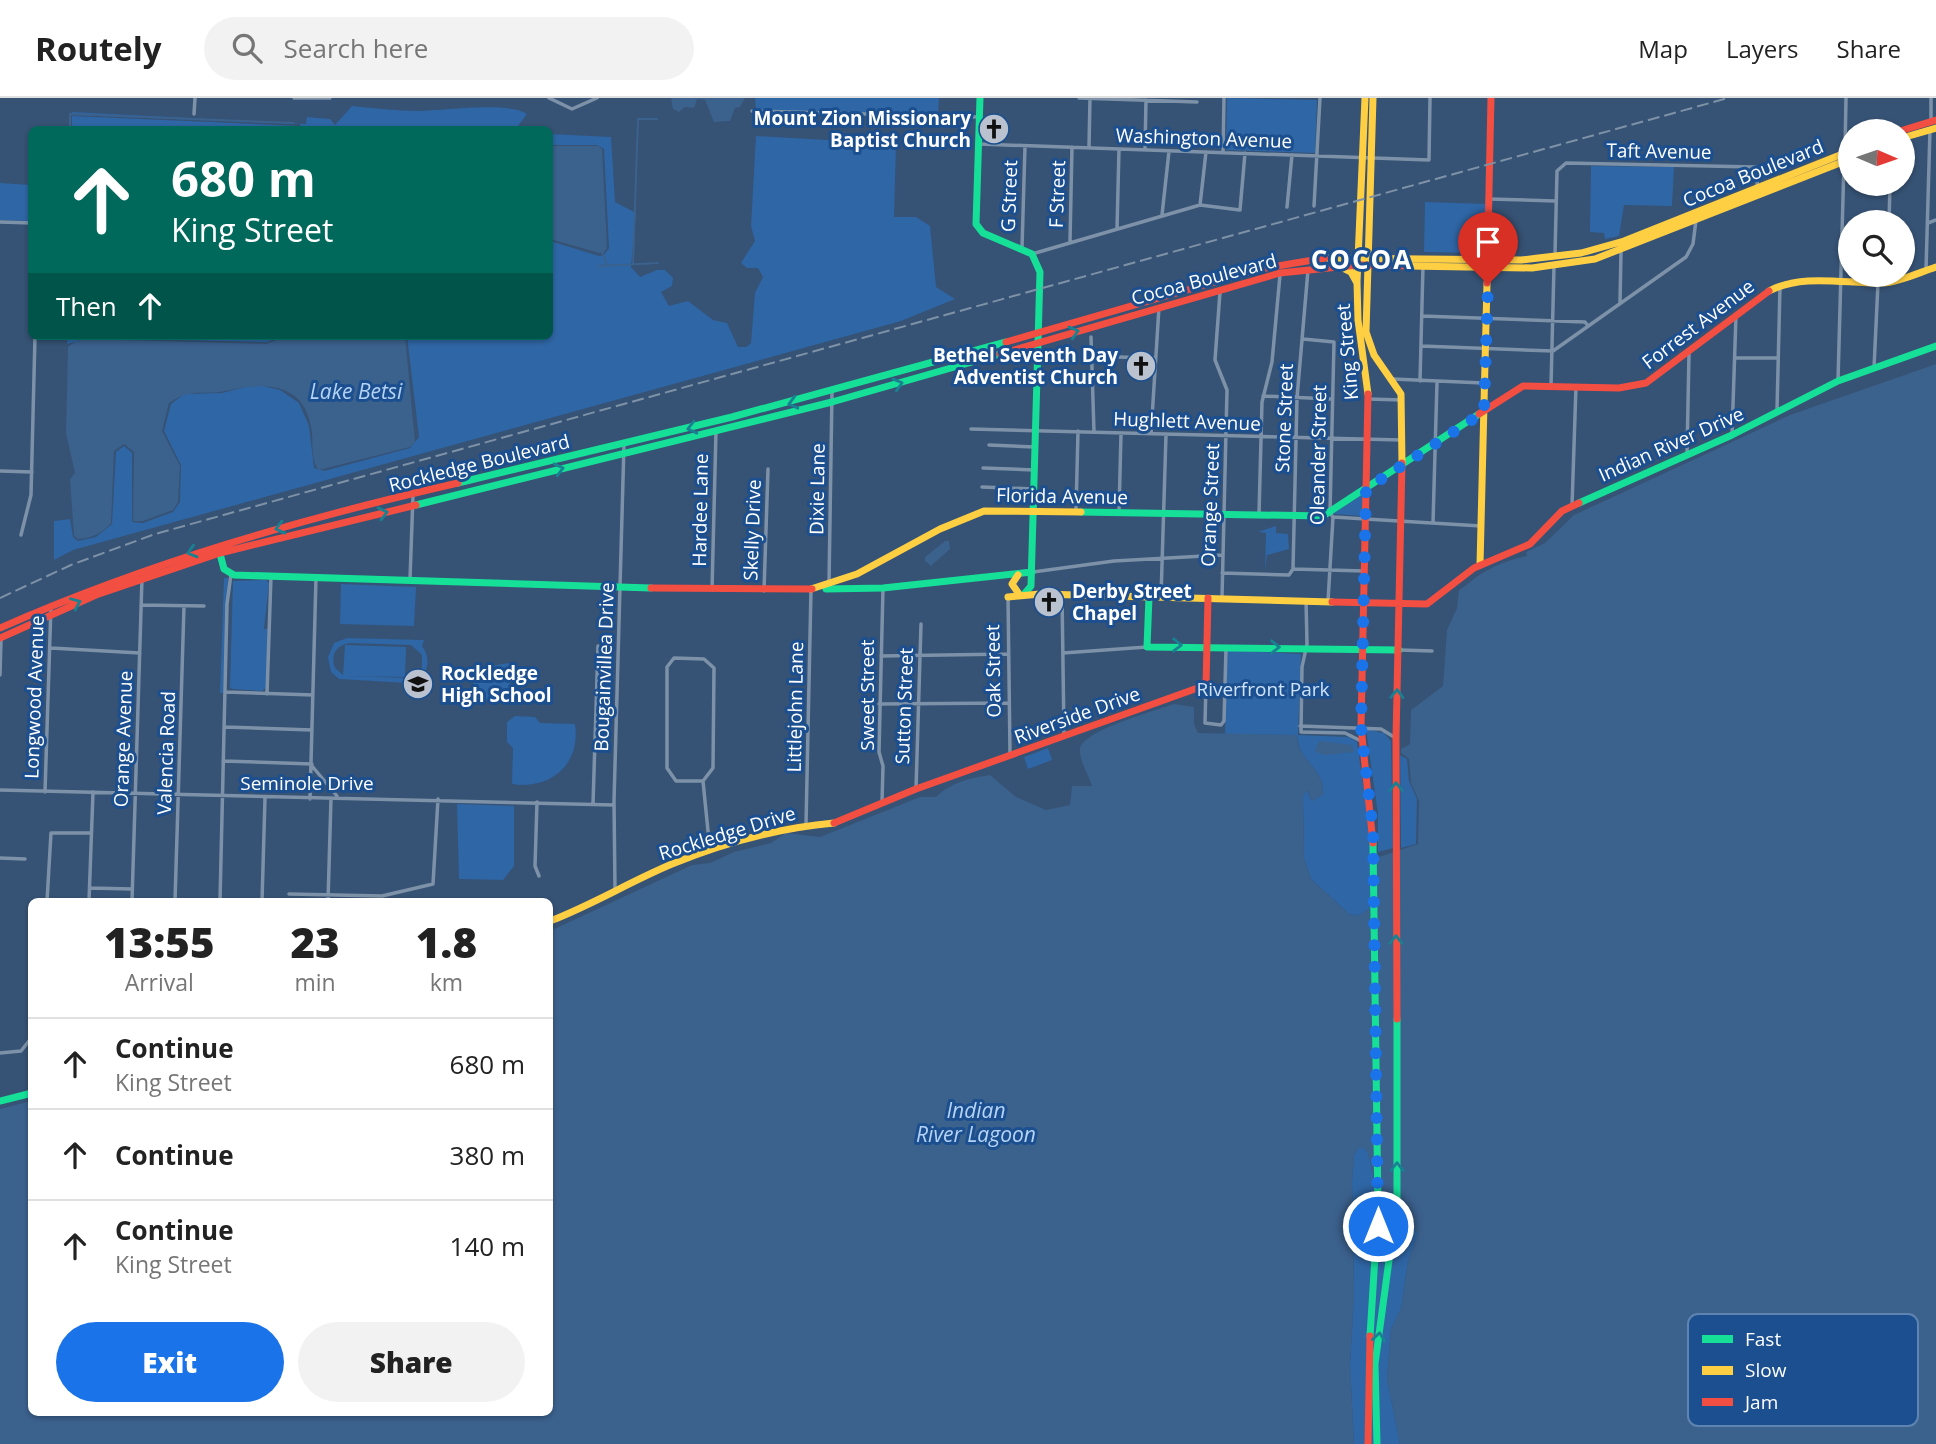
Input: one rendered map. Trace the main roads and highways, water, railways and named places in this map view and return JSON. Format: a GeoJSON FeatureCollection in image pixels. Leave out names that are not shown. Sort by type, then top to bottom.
{"type":"FeatureCollection","features":[{"type":"Feature","properties":{"kind":"main road"},"geometry":{"type":"LineString","coordinates":[[980,98],[978,230],[1032,254],[1040,272],[1032,572],[1028,592],[1020,594]]}},
{"type":"Feature","properties":{"kind":"main road","name":"King Street"},"geometry":{"type":"LineString","coordinates":[[1365,98],[1367,156]]}},
{"type":"Feature","properties":{"kind":"main road"},"geometry":{"type":"LineString","coordinates":[[1480,565],[1488,319],[1491,98]]}},
{"type":"Feature","properties":{"kind":"main road","name":"King Street"},"geometry":{"type":"LineString","coordinates":[[1372,99],[1363,260],[1366,332],[1371,356],[1391,379],[1399,399],[1401,464]]}},
{"type":"Feature","properties":{"kind":"main road"},"geometry":{"type":"LineString","coordinates":[[1915,128],[1933,124]]}},
{"type":"Feature","properties":{"kind":"main road"},"geometry":{"type":"LineString","coordinates":[[1915,132],[1933,124]]}},
{"type":"Feature","properties":{"kind":"main road","name":"Cocoa Boulevard"},"geometry":{"type":"LineString","coordinates":[[972,362],[1136,313],[1308,268],[1363,260],[1423,266],[1488,268],[1607,255],[1757,188],[1838,160]]}},
{"type":"Feature","properties":{"kind":"main road","name":"Cocoa Boulevard"},"geometry":{"type":"LineString","coordinates":[[973,352],[1230,277],[1295,261],[1488,259],[1555,262],[1697,216],[1796,180],[1838,161]]}},
{"type":"Feature","properties":{"kind":"main road"},"geometry":{"type":"LineString","coordinates":[[1621,251],[1637,235]]}},
{"type":"Feature","properties":{"kind":"main road"},"geometry":{"type":"LineString","coordinates":[[1607,255],[1621,242]]}},
{"type":"Feature","properties":{"kind":"main road","name":"King Street"},"geometry":{"type":"LineString","coordinates":[[1362,649],[1367,440],[1371,399],[1358,325],[1357,284],[1363,260]]}},
{"type":"Feature","properties":{"kind":"main road"},"geometry":{"type":"LineString","coordinates":[[1336,265],[1351,272],[1357,284]]}},
{"type":"Feature","properties":{"kind":"main road","name":"Forrest Avenue"},"geometry":{"type":"LineString","coordinates":[[1915,273],[1936,267]]}},
{"type":"Feature","properties":{"kind":"main road"},"geometry":{"type":"LineString","coordinates":[[1220,290],[1230,277]]}},
{"type":"Feature","properties":{"kind":"main road","name":"Forrest Avenue"},"geometry":{"type":"LineString","coordinates":[[1332,515],[1401,464],[1435,445],[1523,386],[1619,388],[1646,383],[1780,285],[1802,281],[1838,282]]}},
{"type":"Feature","properties":{"kind":"main road"},"geometry":{"type":"LineString","coordinates":[[1159,307],[1167,295]]}},
{"type":"Feature","properties":{"kind":"main road"},"geometry":{"type":"LineString","coordinates":[[1136,313],[1144,302]]}},
{"type":"Feature","properties":{"kind":"main road","name":"Indian River Drive"},"geometry":{"type":"LineString","coordinates":[[1399,603],[1427,604],[1480,565],[1531,544],[1562,511],[1732,435],[1838,381],[1936,346]]}},
{"type":"Feature","properties":{"kind":"main road","name":"Rockledge Boulevard"},"geometry":{"type":"LineString","coordinates":[[0,628],[51,604],[142,568],[217,544],[832,393],[973,352]]}},
{"type":"Feature","properties":{"kind":"main road"},"geometry":{"type":"LineString","coordinates":[[934,373],[944,360]]}},
{"type":"Feature","properties":{"kind":"main road","name":"Rockledge Boulevard"},"geometry":{"type":"LineString","coordinates":[[1,637],[127,583],[220,553],[832,402],[972,362]]}},
{"type":"Feature","properties":{"kind":"main road"},"geometry":{"type":"LineString","coordinates":[[1485,387],[1493,401],[1500,401]]}},
{"type":"Feature","properties":{"kind":"main road"},"geometry":{"type":"LineString","coordinates":[[716,431],[729,418]]}},
{"type":"Feature","properties":{"kind":"main road"},"geometry":{"type":"LineString","coordinates":[[1377,1444],[1375,1364],[1394,1235],[1397,1177],[1396,738],[1401,464]]}},
{"type":"Feature","properties":{"kind":"main road"},"geometry":{"type":"LineString","coordinates":[[516,480],[529,467]]}},
{"type":"Feature","properties":{"kind":"main road"},"geometry":{"type":"LineString","coordinates":[[491,486],[502,474]]}},
{"type":"Feature","properties":{"kind":"main road","name":"Florida Avenue"},"geometry":{"type":"LineString","coordinates":[[811,589],[844,581],[895,556],[944,525],[998,509],[1294,517],[1332,515]]}},
{"type":"Feature","properties":{"kind":"main road"},"geometry":{"type":"LineString","coordinates":[[334,524],[349,511]]}},
{"type":"Feature","properties":{"kind":"main road"},"geometry":{"type":"LineString","coordinates":[[316,529],[329,516]]}},
{"type":"Feature","properties":{"kind":"main road"},"geometry":{"type":"LineString","coordinates":[[217,544],[224,569],[233,575],[409,582],[764,592],[883,588],[1032,572]]}},
{"type":"Feature","properties":{"kind":"main road"},"geometry":{"type":"LineString","coordinates":[[142,578],[153,564]]}},
{"type":"Feature","properties":{"kind":"main road"},"geometry":{"type":"LineString","coordinates":[[127,583],[142,568]]}},
{"type":"Feature","properties":{"kind":"main road"},"geometry":{"type":"LineString","coordinates":[[1021,574],[1038,594]]}},
{"type":"Feature","properties":{"kind":"main road","name":"Oak Street"},"geometry":{"type":"LineString","coordinates":[[1020,594],[1008,597],[1012,585],[1021,574]]}},
{"type":"Feature","properties":{"kind":"main road"},"geometry":{"type":"LineString","coordinates":[[1003,576],[1020,594],[1399,603]]}},
{"type":"Feature","properties":{"kind":"main road"},"geometry":{"type":"LineString","coordinates":[[844,581],[854,590]]}},
{"type":"Feature","properties":{"kind":"main road"},"geometry":{"type":"LineString","coordinates":[[1149,597],[1147,647],[1399,650]]}},
{"type":"Feature","properties":{"kind":"main road"},"geometry":{"type":"LineString","coordinates":[[1207,646],[1208,598]]}},
{"type":"Feature","properties":{"kind":"main road","name":"Riverside Drive"},"geometry":{"type":"LineString","coordinates":[[958,774],[1206,685],[1207,646]]}},
{"type":"Feature","properties":{"kind":"main road"},"geometry":{"type":"LineString","coordinates":[[1362,649],[1361,741],[1373,817],[1378,1242],[1366,1363],[1368,1444]]}},
{"type":"Feature","properties":{"kind":"main road","name":"Rockledge Drive"},"geometry":{"type":"LineString","coordinates":[[553,920],[594,904],[662,868],[710,850],[789,827],[839,822],[882,802],[958,774]]}},
{"type":"Feature","properties":{"kind":"main road"},"geometry":{"type":"LineString","coordinates":[[0,1101],[28,1094]]}},
{"type":"Feature","properties":{"kind":"water"},"geometry":{"type":"Polygon","coordinates":[[[671,98],[745,98],[740,107],[735,108],[730,121],[714,122],[705,100],[697,99],[694,108],[685,107],[679,112],[673,109],[671,98]]]}},
{"type":"Feature","properties":{"kind":"water"},"geometry":{"type":"Polygon","coordinates":[[[553,146],[598,146],[602,149],[607,248],[603,254],[553,240],[553,146]]]}},
{"type":"Feature","properties":{"kind":"water","name":"Lake Betsi"},"geometry":{"type":"Polygon","coordinates":[[[82,340],[267,344],[276,340],[405,340],[415,442],[410,447],[319,470],[314,458],[308,416],[302,403],[292,394],[281,389],[255,386],[184,395],[169,403],[162,431],[180,466],[178,502],[173,510],[143,521],[133,521],[134,452],[124,444],[114,451],[111,523],[92,536],[78,539],[74,536],[70,479],[75,473],[66,433],[68,347],[82,340]]]}},
{"type":"Feature","properties":{"kind":"water","name":"Indian River Lagoon"},"geometry":{"type":"Polygon","coordinates":[[[1936,364],[1936,1444],[1400,1444],[1387,1379],[1391,1329],[1401,1309],[1408,1261],[1418,1234],[1414,1228],[1386,1227],[1368,1153],[1364,1148],[1358,1148],[1354,1155],[1352,1182],[1354,1295],[1350,1365],[1354,1444],[0,1444],[0,1109],[28,1102],[28,1416],[553,1416],[553,930],[692,865],[710,863],[734,852],[771,843],[786,833],[820,837],[920,797],[936,797],[954,784],[968,779],[990,775],[1016,797],[1046,810],[1070,805],[1072,786],[1092,786],[1080,753],[1084,742],[1106,728],[1174,704],[1194,707],[1194,724],[1198,733],[1297,735],[1300,749],[1319,776],[1324,794],[1312,801],[1307,790],[1303,796],[1304,858],[1311,879],[1349,914],[1358,916],[1369,909],[1373,859],[1418,844],[1419,801],[1411,783],[1409,759],[1401,753],[1401,749],[1410,744],[1411,710],[1443,686],[1447,630],[1457,608],[1459,590],[1492,568],[1527,556],[1526,552],[1545,543],[1574,515],[1790,415],[1936,364]]]}},
{"type":"Feature","properties":{"kind":"water"},"geometry":{"type":"Polygon","coordinates":[[[945,541],[949,541],[950,549],[931,566],[925,561],[925,557],[945,541]]]}},
{"type":"Feature","properties":{"kind":"water"},"geometry":{"type":"Polygon","coordinates":[[[1319,741],[1352,745],[1354,752],[1324,755],[1315,751],[1319,741]]]}},
{"type":"Feature","properties":{"kind":"waterway"},"geometry":{"type":"LineString","coordinates":[[70,126],[70,114],[293,123]]}},
{"type":"Feature","properties":{"kind":"waterway"},"geometry":{"type":"LineString","coordinates":[[633,264],[638,119],[657,119]]}},
{"type":"Feature","properties":{"kind":"waterway"},"geometry":{"type":"LineString","coordinates":[[603,254],[607,266]]}},
{"type":"Feature","properties":{"kind":"waterway"},"geometry":{"type":"LineString","coordinates":[[598,266],[658,263]]}},
{"type":"Feature","properties":{"kind":"railway"},"geometry":{"type":"LineString","coordinates":[[0,598],[71,565],[155,534],[1728,98]]}},
{"type":"Feature","properties":{"kind":"place","name":"Mount Zion Missionary Baptist Church"},"geometry":{"type":"Point","coordinates":[994,129]}},
{"type":"Feature","properties":{"kind":"place","name":"Bethel Seventh Day Adventist Church"},"geometry":{"type":"Point","coordinates":[1141,366]}},
{"type":"Feature","properties":{"kind":"place","name":"Derby Street Chapel"},"geometry":{"type":"Point","coordinates":[1049,602]}},
{"type":"Feature","properties":{"kind":"place","name":"Rockledge High School"},"geometry":{"type":"Point","coordinates":[418,684]}},
{"type":"Feature","properties":{"kind":"district","name":"COCOA"},"geometry":{"type":"Point","coordinates":[1362,260]}},
{"type":"Feature","properties":{"kind":"park label","name":"Riverfront Park"},"geometry":{"type":"Point","coordinates":[1263,689]}}]}
